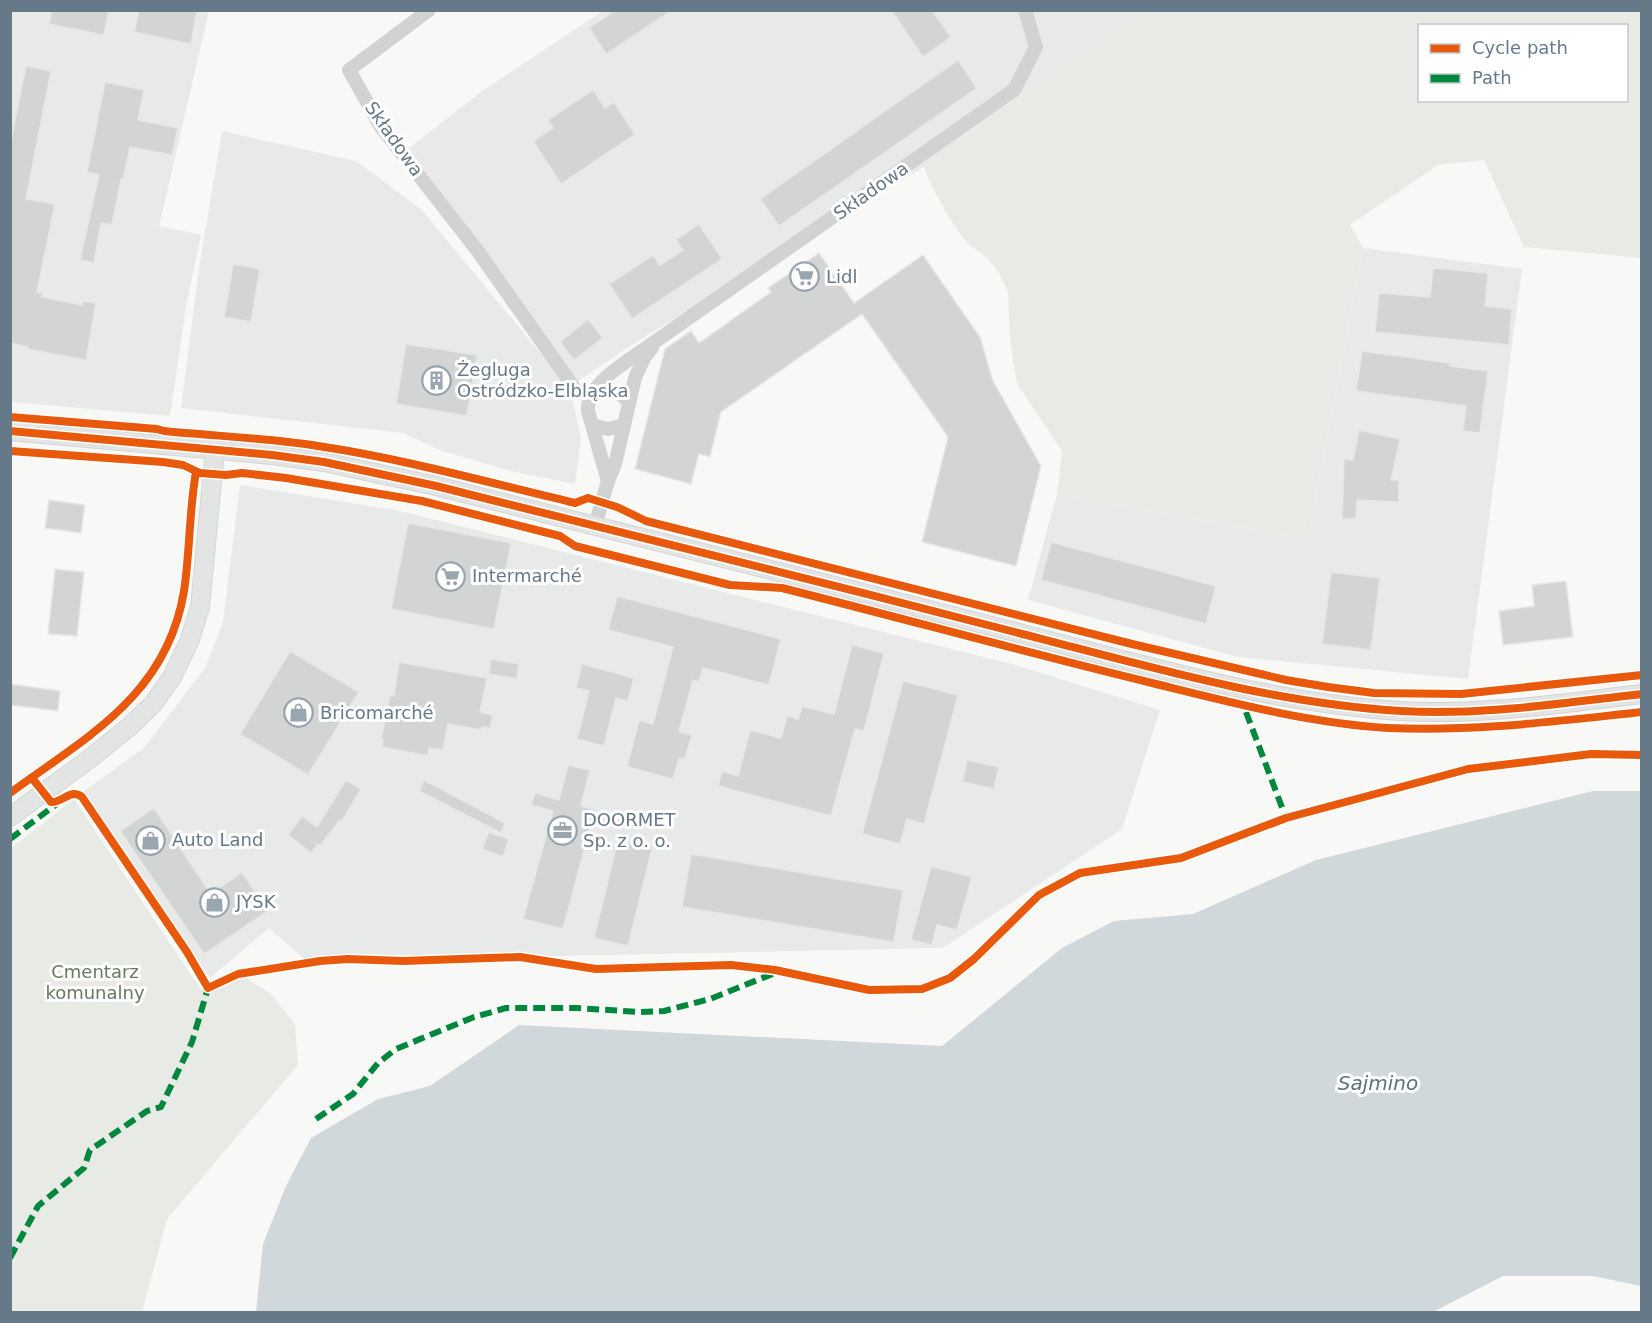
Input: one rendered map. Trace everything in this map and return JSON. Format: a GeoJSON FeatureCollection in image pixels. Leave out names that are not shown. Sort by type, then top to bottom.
{"type":"FeatureCollection","features":[{"type":"Feature","properties":{"kind":"main road"},"geometry":{"type":"LineString","coordinates":[[10,431],[324,462],[372,472],[436,486],[1128,661],[1286,698],[1404,711],[1452,711],[1523,708],[1641,694]]}},
{"type":"Feature","properties":{"kind":"main road"},"geometry":{"type":"LineString","coordinates":[[10,817],[129,727],[153,704],[172,677],[189,642],[200,607],[215,450]]}},
{"type":"Feature","properties":{"kind":"street","name":"Składowa"},"geometry":{"type":"LineString","coordinates":[[429,10],[349,70],[381,127],[477,250],[575,389],[592,393],[606,388],[616,390],[629,403]]}},
{"type":"Feature","properties":{"kind":"street","name":"Składowa"},"geometry":{"type":"LineString","coordinates":[[592,393],[605,378],[656,341],[1014,90],[1036,47],[1025,10]]}},
{"type":"Feature","properties":{"kind":"street","name":"Składowa"},"geometry":{"type":"LineString","coordinates":[[595,526],[615,464],[635,378],[644,358],[656,341]]}},
{"type":"Feature","properties":{"kind":"street"},"geometry":{"type":"LineString","coordinates":[[592,393],[587,403],[608,481]]}},
{"type":"Feature","properties":{"kind":"street"},"geometry":{"type":"LineString","coordinates":[[592,425],[608,429],[624,425]]}},
{"type":"Feature","properties":{"kind":"shaded area"},"geometry":{"type":"Polygon","coordinates":[[[10,11],[209,11],[159,226],[201,235],[186,306],[170,416],[11,402],[10,11]]]}},
{"type":"Feature","properties":{"kind":"shaded area"},"geometry":{"type":"Polygon","coordinates":[[[603,11],[1148,11],[1001,108],[924,167],[633,344],[575,383],[408,149],[481,92],[603,11]]]}},
{"type":"Feature","properties":{"kind":"shaded area"},"geometry":{"type":"Polygon","coordinates":[[[222,131],[356,161],[422,210],[570,389],[581,438],[575,484],[515,472],[442,451],[403,433],[181,408],[199,269],[222,131]]]}},
{"type":"Feature","properties":{"kind":"shaded area"},"geometry":{"type":"Polygon","coordinates":[[[1363,248],[1522,269],[1468,679],[1238,657],[1028,600],[1057,494],[1308,539],[1363,248]]]}},
{"type":"Feature","properties":{"kind":"shaded area"},"geometry":{"type":"Polygon","coordinates":[[[240,485],[400,511],[1015,665],[1160,710],[1122,829],[943,948],[307,961],[269,928],[210,978],[84,791],[145,747],[205,668],[223,622],[240,485]]]}},
{"type":"Feature","properties":{"kind":"green space"},"geometry":{"type":"Polygon","coordinates":[[[1148,10],[1641,11],[1641,258],[1524,247],[1484,160],[1438,165],[1350,225],[1363,248],[1308,539],[1057,494],[1062,451],[1017,384],[1010,340],[1008,292],[999,273],[988,259],[967,243],[950,219],[924,167],[1001,108],[1148,10]]]}},
{"type":"Feature","properties":{"kind":"green space","name":"Cmentarz komunalny"},"geometry":{"type":"Polygon","coordinates":[[[74,799],[201,990],[219,976],[239,974],[270,993],[295,1024],[298,1065],[167,1219],[142,1312],[11,1312],[11,848],[74,799]]]}},
{"type":"Feature","properties":{"kind":"water","name":"Sajmino"},"geometry":{"type":"Polygon","coordinates":[[[1593,791],[1641,791],[1641,1286],[1593,1276],[1503,1276],[1433,1312],[256,1312],[263,1244],[286,1186],[311,1138],[378,1099],[430,1086],[519,1025],[942,1046],[1062,948],[1114,921],[1193,914],[1316,860],[1593,791]]]}},
{"type":"Feature","properties":{"kind":"building"},"geometry":{"type":"Polygon","coordinates":[[[52,10],[109,10],[104,35],[49,24],[52,10]]]}},
{"type":"Feature","properties":{"kind":"building"},"geometry":{"type":"Polygon","coordinates":[[[139,10],[197,10],[191,44],[134,32],[139,10]]]}},
{"type":"Feature","properties":{"kind":"building"},"geometry":{"type":"Polygon","coordinates":[[[616,10],[672,10],[606,54],[589,28],[616,10]]]}},
{"type":"Feature","properties":{"kind":"building"},"geometry":{"type":"Polygon","coordinates":[[[891,10],[932,10],[951,37],[923,57],[891,10]]]}},
{"type":"Feature","properties":{"kind":"building"},"geometry":{"type":"Polygon","coordinates":[[[958,60],[977,88],[779,226],[760,199],[958,60]]]}},
{"type":"Feature","properties":{"kind":"building"},"geometry":{"type":"Polygon","coordinates":[[[26,66],[51,71],[26,199],[55,204],[37,292],[43,292],[42,297],[82,305],[83,301],[96,303],[86,360],[27,349],[28,347],[10,343],[10,145],[26,66]]]}},
{"type":"Feature","properties":{"kind":"building"},"geometry":{"type":"Polygon","coordinates":[[[105,82],[144,90],[138,120],[178,128],[172,155],[130,147],[112,225],[101,223],[94,263],[80,260],[99,175],[87,172],[105,82]]]}},
{"type":"Feature","properties":{"kind":"building"},"geometry":{"type":"Polygon","coordinates":[[[593,90],[605,108],[614,102],[635,134],[561,184],[533,141],[553,128],[548,120],[593,90]]]}},
{"type":"Feature","properties":{"kind":"building"},"geometry":{"type":"Polygon","coordinates":[[[699,224],[722,259],[632,319],[609,284],[653,255],[660,265],[683,250],[676,240],[699,224]]]}},
{"type":"Feature","properties":{"kind":"building"},"geometry":{"type":"Polygon","coordinates":[[[819,253],[854,303],[923,255],[980,337],[993,381],[1041,466],[1016,566],[922,542],[948,437],[862,314],[721,412],[710,457],[699,454],[691,484],[635,469],[665,349],[691,331],[699,343],[771,292],[768,288],[819,253]]]}},
{"type":"Feature","properties":{"kind":"building"},"geometry":{"type":"Polygon","coordinates":[[[233,264],[260,269],[251,322],[224,317],[233,264]]]}},
{"type":"Feature","properties":{"kind":"building"},"geometry":{"type":"Polygon","coordinates":[[[1433,268],[1488,273],[1485,306],[1512,309],[1509,345],[1375,332],[1379,293],[1430,297],[1433,268]]]}},
{"type":"Feature","properties":{"kind":"building"},"geometry":{"type":"Polygon","coordinates":[[[588,319],[603,338],[574,360],[560,342],[588,319]]]}},
{"type":"Feature","properties":{"kind":"building","name":"Żegluga Ostródzko-Elbląska"},"geometry":{"type":"Polygon","coordinates":[[[406,344],[477,355],[467,416],[396,404],[406,344]]]}},
{"type":"Feature","properties":{"kind":"building"},"geometry":{"type":"Polygon","coordinates":[[[1362,351],[1450,363],[1450,366],[1488,371],[1480,433],[1463,431],[1466,406],[1356,391],[1362,351]]]}},
{"type":"Feature","properties":{"kind":"building"},"geometry":{"type":"Polygon","coordinates":[[[1359,430],[1400,439],[1391,480],[1399,480],[1399,502],[1357,500],[1356,519],[1342,519],[1344,459],[1353,460],[1359,430]]]}},
{"type":"Feature","properties":{"kind":"building"},"geometry":{"type":"Polygon","coordinates":[[[49,500],[85,505],[81,533],[45,528],[49,500]]]}},
{"type":"Feature","properties":{"kind":"building","name":"Intermarché"},"geometry":{"type":"Polygon","coordinates":[[[408,523],[511,543],[494,629],[391,609],[408,523]]]}},
{"type":"Feature","properties":{"kind":"building"},"geometry":{"type":"Polygon","coordinates":[[[1051,542],[1216,586],[1206,624],[1041,580],[1051,542]]]}},
{"type":"Feature","properties":{"kind":"building"},"geometry":{"type":"Polygon","coordinates":[[[55,569],[84,572],[77,636],[48,634],[55,569]]]}},
{"type":"Feature","properties":{"kind":"building"},"geometry":{"type":"Polygon","coordinates":[[[1331,572],[1380,578],[1371,650],[1322,644],[1331,572]]]}},
{"type":"Feature","properties":{"kind":"building"},"geometry":{"type":"Polygon","coordinates":[[[1566,581],[1573,637],[1503,645],[1499,611],[1534,606],[1532,585],[1566,581]]]}},
{"type":"Feature","properties":{"kind":"building"},"geometry":{"type":"Polygon","coordinates":[[[617,596],[781,639],[769,685],[703,668],[699,682],[693,680],[679,732],[692,735],[685,759],[679,758],[673,779],[627,767],[639,720],[653,724],[673,647],[608,630],[617,596]]]}},
{"type":"Feature","properties":{"kind":"building"},"geometry":{"type":"Polygon","coordinates":[[[852,645],[884,653],[864,731],[855,729],[831,816],[718,786],[722,771],[738,776],[750,730],[781,738],[787,716],[798,719],[802,706],[834,714],[852,645]]]}},
{"type":"Feature","properties":{"kind":"building","name":"Bricomarché"},"geometry":{"type":"Polygon","coordinates":[[[290,651],[359,692],[308,775],[240,734],[290,651]]]}},
{"type":"Feature","properties":{"kind":"building"},"geometry":{"type":"Polygon","coordinates":[[[491,659],[519,664],[517,679],[489,674],[491,659]]]}},
{"type":"Feature","properties":{"kind":"building"},"geometry":{"type":"Polygon","coordinates":[[[399,662],[487,678],[480,712],[493,715],[490,728],[482,727],[481,730],[448,724],[443,750],[429,748],[428,756],[382,747],[383,739],[381,739],[390,695],[394,696],[399,662]]]}},
{"type":"Feature","properties":{"kind":"building"},"geometry":{"type":"Polygon","coordinates":[[[582,664],[634,678],[628,701],[616,698],[604,746],[577,739],[589,691],[576,688],[582,664]]]}},
{"type":"Feature","properties":{"kind":"building"},"geometry":{"type":"Polygon","coordinates":[[[903,681],[958,695],[924,824],[907,819],[900,844],[862,834],[903,681]]]}},
{"type":"Feature","properties":{"kind":"building"},"geometry":{"type":"Polygon","coordinates":[[[10,684],[60,691],[58,711],[10,705],[10,684]]]}},
{"type":"Feature","properties":{"kind":"building"},"geometry":{"type":"Polygon","coordinates":[[[967,760],[999,767],[994,789],[962,782],[967,760]]]}},
{"type":"Feature","properties":{"kind":"building"},"geometry":{"type":"Polygon","coordinates":[[[568,765],[590,770],[581,806],[595,810],[563,929],[523,919],[553,811],[531,805],[535,793],[559,800],[568,765]]]}},
{"type":"Feature","properties":{"kind":"building"},"geometry":{"type":"Polygon","coordinates":[[[346,780],[361,789],[342,821],[340,820],[320,846],[318,844],[311,853],[288,835],[302,816],[317,827],[346,780]]]}},
{"type":"Feature","properties":{"kind":"building"},"geometry":{"type":"Polygon","coordinates":[[[424,780],[505,823],[501,833],[419,791],[424,780]]]}},
{"type":"Feature","properties":{"kind":"building","name":"JYSK"},"geometry":{"type":"Polygon","coordinates":[[[154,808],[211,894],[242,872],[268,911],[204,954],[120,831],[154,808]]]}},
{"type":"Feature","properties":{"kind":"building"},"geometry":{"type":"Polygon","coordinates":[[[489,832],[509,839],[503,857],[482,849],[489,832]]]}},
{"type":"Feature","properties":{"kind":"building"},"geometry":{"type":"Polygon","coordinates":[[[618,840],[652,849],[628,946],[594,938],[618,840]]]}},
{"type":"Feature","properties":{"kind":"building"},"geometry":{"type":"Polygon","coordinates":[[[691,854],[903,890],[894,942],[682,907],[691,854]]]}},
{"type":"Feature","properties":{"kind":"building"},"geometry":{"type":"Polygon","coordinates":[[[931,866],[972,877],[957,930],[937,925],[932,945],[911,940],[931,866]]]}},
{"type":"Feature","properties":{"kind":"marked path"},"geometry":{"type":"LineString","coordinates":[[1246,712],[1286,818]]}},
{"type":"Feature","properties":{"kind":"marked path"},"geometry":{"type":"LineString","coordinates":[[10,839],[58,803]]}},
{"type":"Feature","properties":{"kind":"marked path"},"geometry":{"type":"LineString","coordinates":[[316,1119],[353,1094],[378,1063],[396,1049],[474,1017],[506,1008],[664,1011],[710,999],[775,973]]}},
{"type":"Feature","properties":{"kind":"marked path"},"geometry":{"type":"LineString","coordinates":[[10,1258],[38,1206],[84,1168],[90,1150],[147,1111],[161,1107],[192,1042],[208,988]]}},
{"type":"Feature","properties":{"kind":"cycle path"},"geometry":{"type":"LineString","coordinates":[[10,417],[299,443],[415,464],[575,503],[588,498],[617,507],[646,521],[1132,644],[1286,680],[1328,687],[1374,693],[1461,694],[1642,675]]}},
{"type":"Feature","properties":{"kind":"cycle path"},"geometry":{"type":"LineString","coordinates":[[10,431],[272,455],[324,462],[436,486],[1202,680],[1301,700],[1401,711],[1461,712],[1522,708],[1642,694]]}},
{"type":"Feature","properties":{"kind":"cycle path"},"geometry":{"type":"LineString","coordinates":[[10,451],[163,462],[183,465],[200,473],[226,475],[242,473],[286,478],[422,501],[560,536],[575,546],[730,585],[782,588],[1059,660],[1269,711],[1328,722],[1388,728],[1452,728],[1515,725],[1642,712]]}},
{"type":"Feature","properties":{"kind":"cycle path"},"geometry":{"type":"LineString","coordinates":[[10,793],[68,752],[120,710],[142,686],[161,658],[175,627],[184,591],[196,472]]}},
{"type":"Feature","properties":{"kind":"cycle path"},"geometry":{"type":"LineString","coordinates":[[32,778],[51,802],[74,794],[82,797],[187,952],[208,988],[238,974],[320,961],[520,957],[596,969],[731,965],[775,970],[869,990],[922,989],[950,978],[974,959],[1039,895],[1080,873],[1181,858],[1286,818],[1468,769],[1591,754],[1642,755]]}},
{"type":"Feature","properties":{"kind":"place","name":"Lidl"},"geometry":{"type":"Point","coordinates":[805,277]}},
{"type":"Feature","properties":{"kind":"place","name":"Żegluga Ostródzko-Elbląska"},"geometry":{"type":"Point","coordinates":[436,380]}},
{"type":"Feature","properties":{"kind":"place","name":"Intermarché"},"geometry":{"type":"Point","coordinates":[451,576]}},
{"type":"Feature","properties":{"kind":"place","name":"Bricomarché"},"geometry":{"type":"Point","coordinates":[299,713]}},
{"type":"Feature","properties":{"kind":"place","name":"DOORMET Sp. z o. o."},"geometry":{"type":"Point","coordinates":[562,830]}},
{"type":"Feature","properties":{"kind":"place","name":"Auto Land"},"geometry":{"type":"Point","coordinates":[151,840]}},
{"type":"Feature","properties":{"kind":"place","name":"JYSK"},"geometry":{"type":"Point","coordinates":[215,902]}}]}
